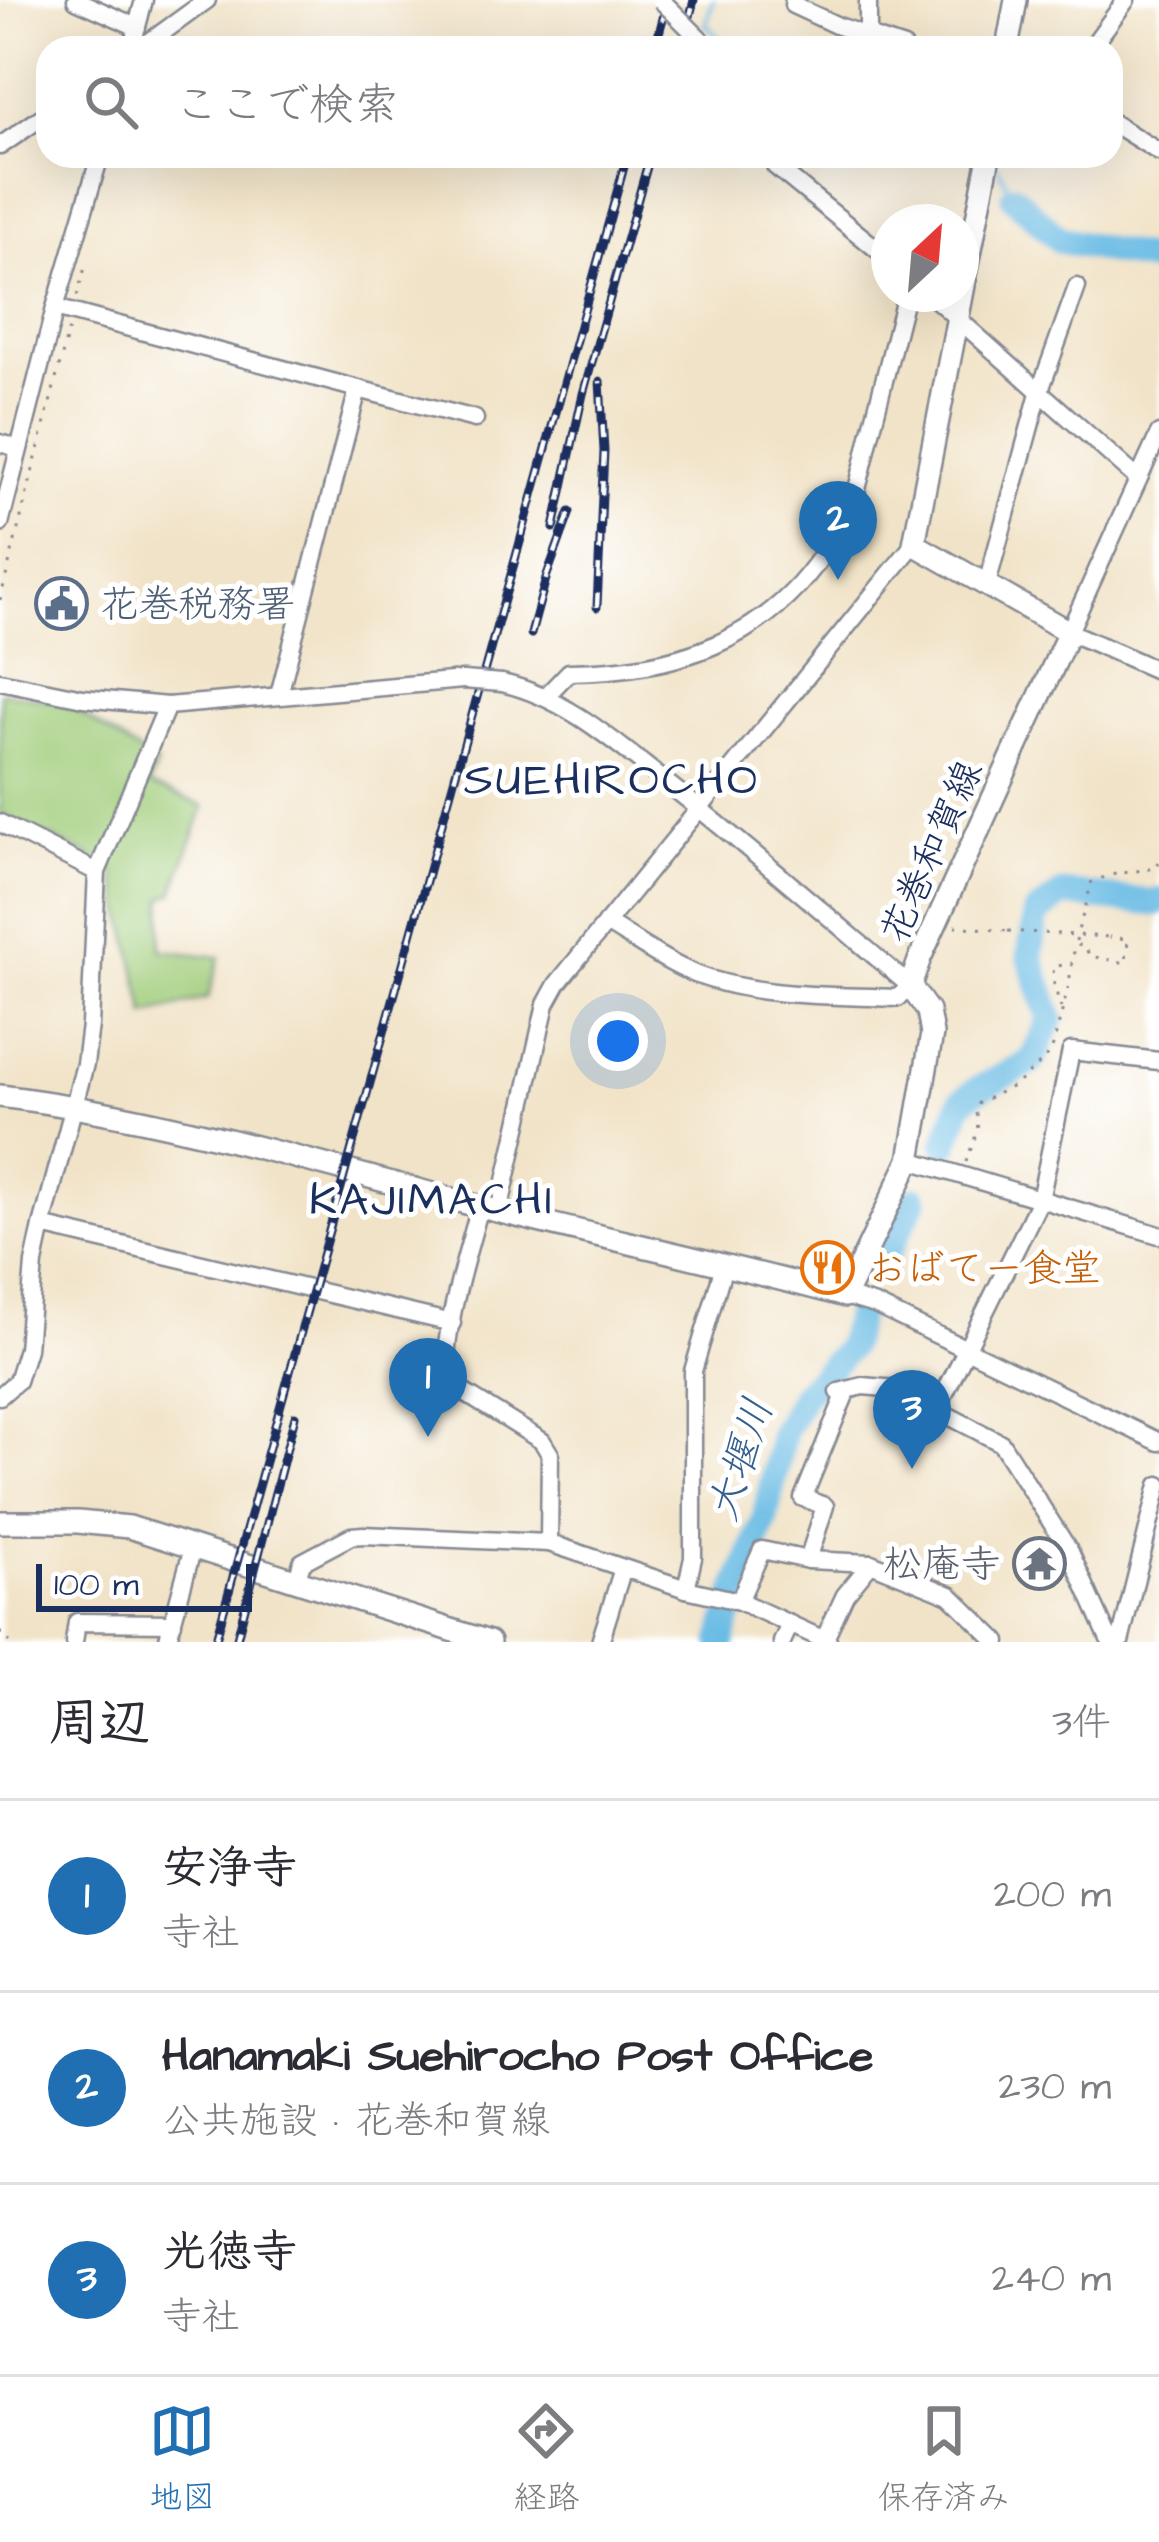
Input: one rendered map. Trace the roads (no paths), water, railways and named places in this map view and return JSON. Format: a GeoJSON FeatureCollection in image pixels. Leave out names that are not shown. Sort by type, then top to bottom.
{"type":"FeatureCollection","features":[{"type":"Feature","properties":{"kind":"main road"},"geometry":{"type":"LineString","coordinates":[[1009,36],[1016,0]]}},
{"type":"Feature","properties":{"kind":"main road"},"geometry":{"type":"LineString","coordinates":[[986,168],[914,544],[1069,632]]}},
{"type":"Feature","properties":{"kind":"main road","name":"花巻和賀線"},"geometry":{"type":"LineString","coordinates":[[845,1295],[910,1160],[932,1034],[928,1011],[910,986],[1069,632]]}},
{"type":"Feature","properties":{"kind":"main road"},"geometry":{"type":"LineString","coordinates":[[0,1096],[73,1105],[845,1295]]}},
{"type":"Feature","properties":{"kind":"main road"},"geometry":{"type":"LineString","coordinates":[[0,1522],[129,1527],[489,1642]]}},
{"type":"Feature","properties":{"kind":"street"},"geometry":{"type":"LineString","coordinates":[[76,0],[137,27]]}},
{"type":"Feature","properties":{"kind":"street"},"geometry":{"type":"LineString","coordinates":[[134,36],[144,0]]}},
{"type":"Feature","properties":{"kind":"street"},"geometry":{"type":"LineString","coordinates":[[157,36],[207,0]]}},
{"type":"Feature","properties":{"kind":"street"},"geometry":{"type":"LineString","coordinates":[[661,0],[697,36]]}},
{"type":"Feature","properties":{"kind":"street"},"geometry":{"type":"LineString","coordinates":[[794,0],[793,5],[866,36]]}},
{"type":"Feature","properties":{"kind":"street"},"geometry":{"type":"LineString","coordinates":[[868,0],[868,36]]}},
{"type":"Feature","properties":{"kind":"street"},"geometry":{"type":"LineString","coordinates":[[1100,36],[1126,0]]}},
{"type":"Feature","properties":{"kind":"street"},"geometry":{"type":"LineString","coordinates":[[0,146],[36,120]]}},
{"type":"Feature","properties":{"kind":"street"},"geometry":{"type":"LineString","coordinates":[[1123,130],[1159,152]]}},
{"type":"Feature","properties":{"kind":"street"},"geometry":{"type":"LineString","coordinates":[[0,524],[9,446],[64,310],[97,168]]}},
{"type":"Feature","properties":{"kind":"street"},"geometry":{"type":"LineString","coordinates":[[777,168],[871,244]]}},
{"type":"Feature","properties":{"kind":"street"},"geometry":{"type":"LineString","coordinates":[[987,584],[1040,393],[1077,286]]}},
{"type":"Feature","properties":{"kind":"street"},"geometry":{"type":"LineString","coordinates":[[64,310],[475,419]]}},
{"type":"Feature","properties":{"kind":"street"},"geometry":{"type":"LineString","coordinates":[[547,696],[569,672],[658,663],[714,646],[772,611],[807,578],[854,500],[901,312]]}},
{"type":"Feature","properties":{"kind":"street"},"geometry":{"type":"LineString","coordinates":[[949,312],[1138,479]]}},
{"type":"Feature","properties":{"kind":"street"},"geometry":{"type":"LineString","coordinates":[[279,695],[358,388]]}},
{"type":"Feature","properties":{"kind":"street"},"geometry":{"type":"LineString","coordinates":[[1159,434],[1069,632],[1159,671]]}},
{"type":"Feature","properties":{"kind":"street"},"geometry":{"type":"LineString","coordinates":[[549,1543],[550,1454],[526,1429],[448,1382],[446,1371],[452,1323],[546,1004],[698,807],[914,544]]}},
{"type":"Feature","properties":{"kind":"street"},"geometry":{"type":"LineString","coordinates":[[0,681],[82,698],[167,706],[463,680],[502,683],[547,696],[698,807],[910,986],[898,998],[745,988],[674,965],[606,923]]}},
{"type":"Feature","properties":{"kind":"street"},"geometry":{"type":"LineString","coordinates":[[0,1396],[16,1381],[27,1348],[34,1263],[86,1064],[97,872],[167,706]]}},
{"type":"Feature","properties":{"kind":"street"},"geometry":{"type":"LineString","coordinates":[[0,823],[97,872]]}},
{"type":"Feature","properties":{"kind":"street"},"geometry":{"type":"LineString","coordinates":[[937,1409],[1040,1200],[1071,1052],[1159,1060]]}},
{"type":"Feature","properties":{"kind":"street"},"geometry":{"type":"LineString","coordinates":[[910,1160],[1159,1235]]}},
{"type":"Feature","properties":{"kind":"street"},"geometry":{"type":"LineString","coordinates":[[42,1226],[452,1323]]}},
{"type":"Feature","properties":{"kind":"street"},"geometry":{"type":"LineString","coordinates":[[686,1588],[693,1558],[693,1371],[724,1266]]}},
{"type":"Feature","properties":{"kind":"street"},"geometry":{"type":"LineString","coordinates":[[845,1295],[875,1305],[1159,1442]]}},
{"type":"Feature","properties":{"kind":"street"},"geometry":{"type":"LineString","coordinates":[[808,1560],[825,1506],[803,1498],[843,1391],[863,1385],[897,1389],[1001,1443],[1070,1552],[1109,1639],[1120,1642],[1159,1485]]}},
{"type":"Feature","properties":{"kind":"street"},"geometry":{"type":"LineString","coordinates":[[297,1580],[302,1562],[351,1536],[549,1543],[732,1600],[826,1641],[845,1595],[871,1563]]}},
{"type":"Feature","properties":{"kind":"street"},"geometry":{"type":"LineString","coordinates":[[167,1642],[193,1547]]}},
{"type":"Feature","properties":{"kind":"street"},"geometry":{"type":"LineString","coordinates":[[732,1600],[762,1550],[808,1560],[871,1563],[950,1595],[998,1642]]}},
{"type":"Feature","properties":{"kind":"street"},"geometry":{"type":"LineString","coordinates":[[600,1642],[623,1568]]}},
{"type":"Feature","properties":{"kind":"street"},"geometry":{"type":"LineString","coordinates":[[74,1642],[77,1622],[172,1623]]}},
{"type":"Feature","properties":{"kind":"street"},"geometry":{"type":"LineString","coordinates":[[782,1642],[790,1624]]}},
{"type":"Feature","properties":{"kind":"waterway"},"geometry":{"type":"LineString","coordinates":[[713,0],[706,25],[717,36]]}},
{"type":"Feature","properties":{"kind":"waterway"},"geometry":{"type":"LineString","coordinates":[[999,168],[1014,197]]}},
{"type":"Feature","properties":{"kind":"waterway","name":"大堰川"},"geometry":{"type":"LineString","coordinates":[[1014,197],[1060,240],[1159,264]]}},
{"type":"Feature","properties":{"kind":"waterway","name":"大堰川"},"geometry":{"type":"LineString","coordinates":[[946,1144],[961,1102],[1031,1062],[1051,1019],[1030,956],[1036,914],[1063,894],[1159,901]]}},
{"type":"Feature","properties":{"kind":"waterway","name":"大堰川"},"geometry":{"type":"LineString","coordinates":[[883,1261],[915,1199]]}},
{"type":"Feature","properties":{"kind":"waterway","name":"大堰川"},"geometry":{"type":"LineString","coordinates":[[722,1642],[765,1518],[783,1432],[803,1395],[848,1348],[857,1315]]}},
{"type":"Feature","properties":{"kind":"railway"},"geometry":{"type":"LineString","coordinates":[[658,36],[668,0]]}},
{"type":"Feature","properties":{"kind":"railway"},"geometry":{"type":"LineString","coordinates":[[685,36],[694,0]]}},
{"type":"Feature","properties":{"kind":"railway"},"geometry":{"type":"LineString","coordinates":[[215,1642],[624,168]]}},
{"type":"Feature","properties":{"kind":"railway"},"geometry":{"type":"LineString","coordinates":[[554,528],[583,394],[647,168]]}},
{"type":"Feature","properties":{"kind":"railway"},"geometry":{"type":"LineString","coordinates":[[597,607],[604,451],[600,381]]}},
{"type":"Feature","properties":{"kind":"railway"},"geometry":{"type":"LineString","coordinates":[[531,634],[570,512]]}},
{"type":"Feature","properties":{"kind":"railway"},"geometry":{"type":"LineString","coordinates":[[236,1642],[295,1416]]}},
{"type":"Feature","properties":{"kind":"place","name":"Hanamaki Suehirocho Post Office"},"geometry":{"type":"Point","coordinates":[838,580]}},
{"type":"Feature","properties":{"kind":"place","name":"花巻税務署"},"geometry":{"type":"Point","coordinates":[61,603]}},
{"type":"Feature","properties":{"kind":"place","name":"おばてー食堂"},"geometry":{"type":"Point","coordinates":[828,1267]}},
{"type":"Feature","properties":{"kind":"place","name":"安浄寺"},"geometry":{"type":"Point","coordinates":[428,1437]}},
{"type":"Feature","properties":{"kind":"place","name":"光徳寺"},"geometry":{"type":"Point","coordinates":[912,1469]}},
{"type":"Feature","properties":{"kind":"place","name":"松庵寺"},"geometry":{"type":"Point","coordinates":[1039,1563]}},
{"type":"Feature","properties":{"kind":"district","name":"SUEHIROCHO"},"geometry":{"type":"Point","coordinates":[612,778]}},
{"type":"Feature","properties":{"kind":"district","name":"KAJIMACHI"},"geometry":{"type":"Point","coordinates":[432,1198]}}]}
